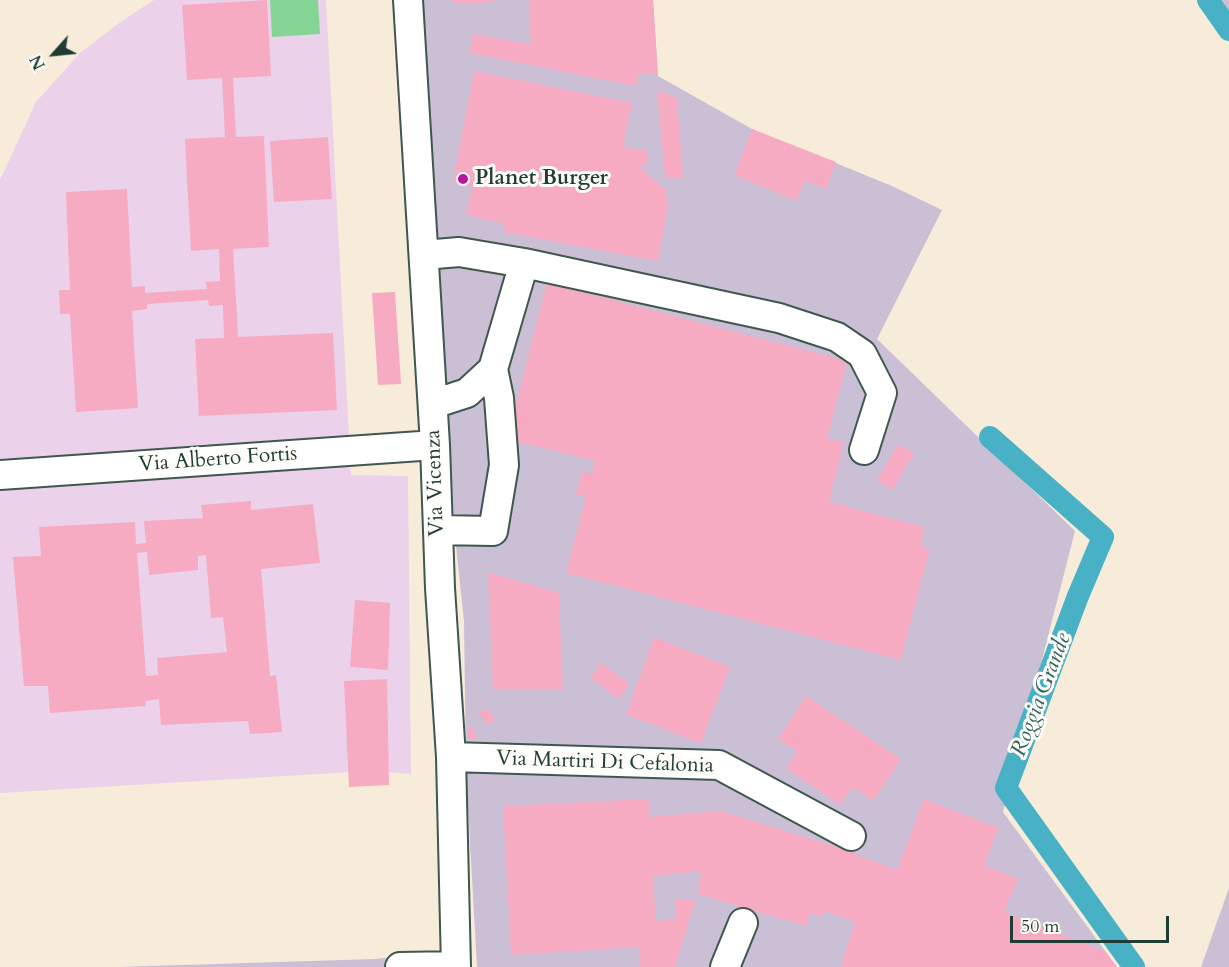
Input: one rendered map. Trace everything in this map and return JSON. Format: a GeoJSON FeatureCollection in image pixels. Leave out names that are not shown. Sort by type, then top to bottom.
{"type":"FeatureCollection","features":[{"type":"Feature","properties":{"kind":"street","name":"Via Vicenza"},"geometry":{"type":"LineString","coordinates":[[408,0],[433,404],[451,757],[456,967]]}},
{"type":"Feature","properties":{"kind":"street"},"geometry":{"type":"LineString","coordinates":[[424,255],[459,252],[524,263],[779,318],[837,337],[862,354],[882,393],[864,450]]}},
{"type":"Feature","properties":{"kind":"street"},"geometry":{"type":"LineString","coordinates":[[438,530],[493,531],[504,465],[499,398],[493,369],[524,263]]}},
{"type":"Feature","properties":{"kind":"street"},"geometry":{"type":"LineString","coordinates":[[433,404],[467,393],[493,369]]}},
{"type":"Feature","properties":{"kind":"street","name":"Via Alberto Fortis"},"geometry":{"type":"LineString","coordinates":[[0,475],[435,445]]}},
{"type":"Feature","properties":{"kind":"street","name":"Via Martiri Di Cefalonia"},"geometry":{"type":"LineString","coordinates":[[451,757],[719,765],[851,836]]}},
{"type":"Feature","properties":{"kind":"street"},"geometry":{"type":"LineString","coordinates":[[725,967],[743,922]]}},
{"type":"Feature","properties":{"kind":"street"},"geometry":{"type":"LineString","coordinates":[[400,967],[456,967]]}},
{"type":"Feature","properties":{"kind":"shaded area"},"geometry":{"type":"Polygon","coordinates":[[[154,0],[326,0],[351,475],[408,476],[411,778],[410,774],[369,771],[0,793],[0,180],[36,102],[80,53],[154,0]]]}},
{"type":"Feature","properties":{"kind":"shaded area"},"geometry":{"type":"Polygon","coordinates":[[[399,0],[653,0],[658,76],[752,129],[892,186],[942,210],[877,339],[1075,531],[1003,812],[1117,967],[477,967],[466,771],[464,622],[399,0]]]}},
{"type":"Feature","properties":{"kind":"shaded area"},"geometry":{"type":"Polygon","coordinates":[[[1202,0],[1229,0],[1229,36],[1202,0]]]}},
{"type":"Feature","properties":{"kind":"shaded area"},"geometry":{"type":"Polygon","coordinates":[[[1229,888],[1229,967],[1201,967],[1229,888]]]}},
{"type":"Feature","properties":{"kind":"shaded area"},"geometry":{"type":"Polygon","coordinates":[[[419,954],[420,967],[118,967],[375,959],[419,954]]]}},
{"type":"Feature","properties":{"kind":"green space"},"geometry":{"type":"Polygon","coordinates":[[[270,0],[318,0],[320,34],[272,37],[270,0]]]}},
{"type":"Feature","properties":{"kind":"building"},"geometry":{"type":"Polygon","coordinates":[[[267,0],[271,76],[233,78],[236,137],[264,136],[269,247],[233,249],[238,337],[333,333],[337,410],[199,416],[195,339],[224,338],[223,305],[209,306],[208,300],[147,304],[147,309],[132,311],[138,408],[76,412],[70,314],[60,314],[59,290],[70,290],[66,192],[127,189],[132,287],[145,286],[145,293],[207,289],[206,282],[220,281],[219,249],[191,251],[185,139],[225,137],[222,78],[187,80],[182,5],[267,0]]]}},
{"type":"Feature","properties":{"kind":"building"},"geometry":{"type":"Polygon","coordinates":[[[452,0],[495,0],[495,2],[453,4],[452,0]]]}},
{"type":"Feature","properties":{"kind":"building"},"geometry":{"type":"Polygon","coordinates":[[[529,0],[653,0],[658,75],[639,73],[636,86],[470,53],[472,34],[531,44],[529,0]]]}},
{"type":"Feature","properties":{"kind":"building"},"geometry":{"type":"Polygon","coordinates":[[[474,71],[632,103],[623,147],[648,151],[646,167],[636,164],[667,191],[664,198],[669,199],[658,261],[503,232],[505,224],[466,215],[472,186],[453,182],[474,71]]]}},
{"type":"Feature","properties":{"kind":"building"},"geometry":{"type":"Polygon","coordinates":[[[657,90],[677,98],[683,177],[665,177],[657,90]]]}},
{"type":"Feature","properties":{"kind":"building"},"geometry":{"type":"Polygon","coordinates":[[[752,129],[836,162],[826,189],[805,181],[796,201],[734,175],[752,129]]]}},
{"type":"Feature","properties":{"kind":"building"},"geometry":{"type":"Polygon","coordinates":[[[328,137],[332,199],[274,202],[270,141],[328,137]]]}},
{"type":"Feature","properties":{"kind":"building"},"geometry":{"type":"Polygon","coordinates":[[[547,283],[847,361],[827,439],[844,442],[829,502],[924,527],[921,546],[930,548],[901,660],[566,573],[586,497],[576,495],[582,472],[592,473],[595,461],[507,439],[547,283]]]}},
{"type":"Feature","properties":{"kind":"building"},"geometry":{"type":"Polygon","coordinates":[[[395,292],[401,384],[378,385],[372,293],[395,292]]]}},
{"type":"Feature","properties":{"kind":"building"},"geometry":{"type":"Polygon","coordinates":[[[898,444],[914,453],[893,490],[877,481],[898,444]]]}},
{"type":"Feature","properties":{"kind":"building"},"geometry":{"type":"Polygon","coordinates":[[[251,501],[251,510],[313,504],[320,563],[261,569],[270,676],[276,675],[282,732],[250,734],[248,721],[161,725],[159,699],[145,701],[146,706],[50,713],[48,686],[24,686],[13,557],[41,556],[39,527],[135,522],[136,544],[146,543],[144,521],[203,518],[201,505],[251,501]],[[147,552],[137,553],[146,676],[158,675],[157,658],[227,652],[223,617],[211,618],[206,555],[198,556],[198,570],[149,575],[147,552]]]}},
{"type":"Feature","properties":{"kind":"building"},"geometry":{"type":"Polygon","coordinates":[[[488,572],[559,593],[563,690],[493,690],[488,572]]]}},
{"type":"Feature","properties":{"kind":"building"},"geometry":{"type":"Polygon","coordinates":[[[355,600],[390,603],[388,670],[350,667],[355,600]]]}},
{"type":"Feature","properties":{"kind":"building"},"geometry":{"type":"Polygon","coordinates":[[[654,637],[730,667],[701,743],[626,715],[654,637]]]}},
{"type":"Feature","properties":{"kind":"building"},"geometry":{"type":"Polygon","coordinates":[[[601,663],[629,683],[619,699],[590,678],[601,663]]]}},
{"type":"Feature","properties":{"kind":"building"},"geometry":{"type":"Polygon","coordinates":[[[387,679],[389,785],[349,787],[344,681],[387,679]]]}},
{"type":"Feature","properties":{"kind":"building"},"geometry":{"type":"Polygon","coordinates":[[[806,696],[901,759],[873,801],[852,787],[840,805],[786,768],[797,751],[778,739],[806,696]]]}},
{"type":"Feature","properties":{"kind":"building"},"geometry":{"type":"Polygon","coordinates":[[[486,708],[495,720],[488,725],[479,713],[486,708]]]}},
{"type":"Feature","properties":{"kind":"building"},"geometry":{"type":"Polygon","coordinates":[[[467,728],[474,728],[475,739],[468,739],[467,728]]]}},
{"type":"Feature","properties":{"kind":"building"},"geometry":{"type":"Polygon","coordinates":[[[649,799],[650,817],[721,811],[846,850],[897,870],[924,799],[999,828],[984,865],[1018,879],[1004,912],[1106,952],[1117,967],[841,967],[855,922],[825,911],[823,917],[810,913],[806,926],[698,894],[701,871],[653,876],[656,921],[675,920],[676,900],[696,899],[675,967],[639,967],[639,947],[511,955],[503,806],[649,799]]]}},
{"type":"Feature","properties":{"kind":"waterway"},"geometry":{"type":"LineString","coordinates":[[1208,0],[1229,30]]}},
{"type":"Feature","properties":{"kind":"waterway","name":"Roggia Grande"},"geometry":{"type":"LineString","coordinates":[[990,437],[1103,537],[1078,596],[1006,788],[1134,967]]}},
{"type":"Feature","properties":{"kind":"place","name":"Planet Burger"},"geometry":{"type":"Point","coordinates":[463,179]}}]}
